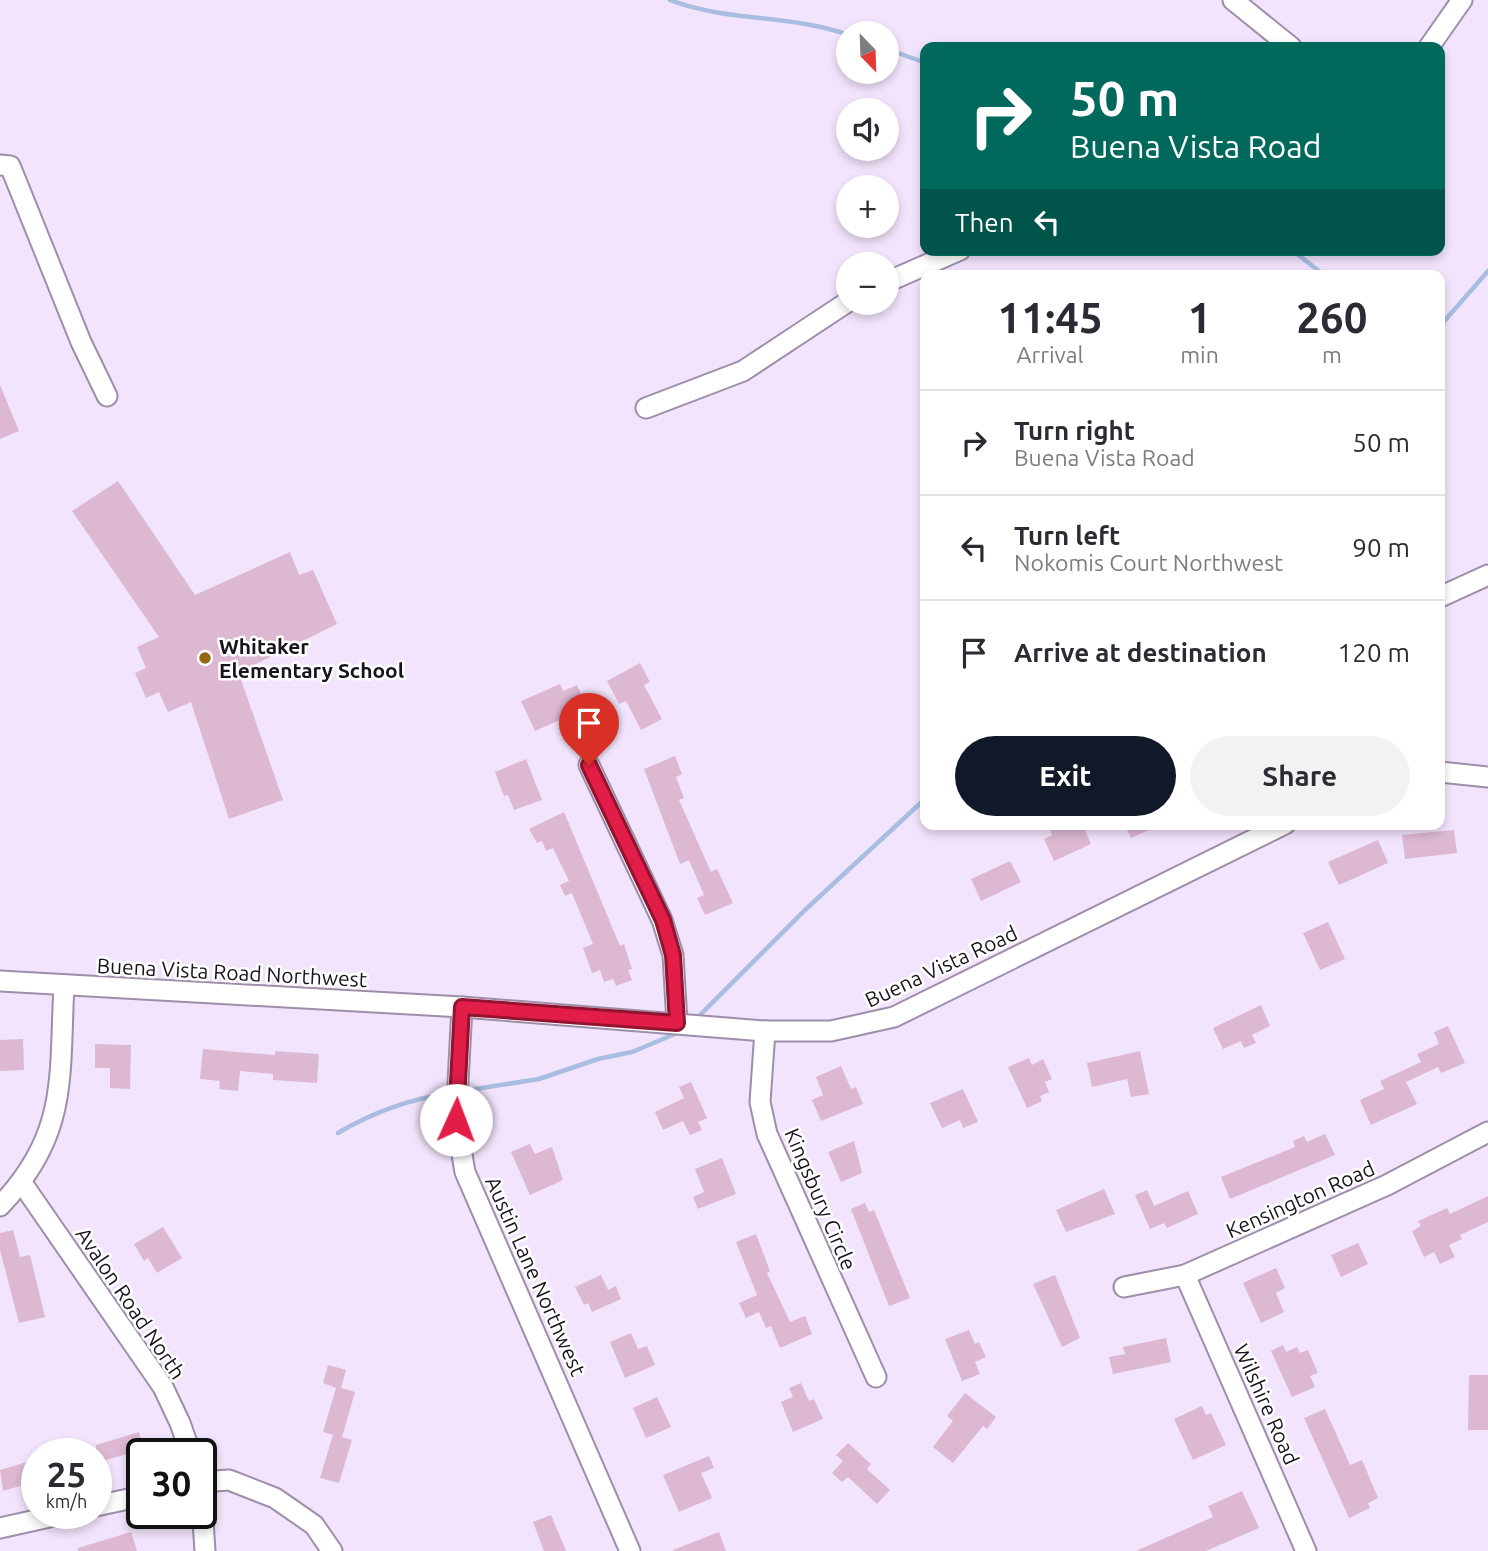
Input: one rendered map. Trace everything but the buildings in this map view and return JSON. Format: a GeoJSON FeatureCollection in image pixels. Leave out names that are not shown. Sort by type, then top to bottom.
{"type":"FeatureCollection","features":[{"type":"Feature","properties":{"kind":"street"},"geometry":{"type":"LineString","coordinates":[[1233,0],[1285,42]]}},
{"type":"Feature","properties":{"kind":"street"},"geometry":{"type":"LineString","coordinates":[[1433,42],[1462,0]]}},
{"type":"Feature","properties":{"kind":"street"},"geometry":{"type":"LineString","coordinates":[[0,165],[10,166],[81,342],[107,396]]}},
{"type":"Feature","properties":{"kind":"street"},"geometry":{"type":"LineString","coordinates":[[899,277],[946,256]]}},
{"type":"Feature","properties":{"kind":"street"},"geometry":{"type":"LineString","coordinates":[[646,408],[743,371],[836,310]]}},
{"type":"Feature","properties":{"kind":"street"},"geometry":{"type":"LineString","coordinates":[[1445,595],[1488,575]]}},
{"type":"Feature","properties":{"kind":"street"},"geometry":{"type":"LineString","coordinates":[[589,765],[663,920],[673,955],[677,1023]]}},
{"type":"Feature","properties":{"kind":"street"},"geometry":{"type":"LineString","coordinates":[[1445,773],[1488,777]]}},
{"type":"Feature","properties":{"kind":"street","name":"Buena Vista Road"},"geometry":{"type":"LineString","coordinates":[[462,1007],[765,1031],[831,1031],[894,1017],[1273,830]]}},
{"type":"Feature","properties":{"kind":"street","name":"Buena Vista Road Northwest"},"geometry":{"type":"LineString","coordinates":[[0,981],[462,1007]]}},
{"type":"Feature","properties":{"kind":"street"},"geometry":{"type":"LineString","coordinates":[[0,1206],[22,1183],[45,1145],[53,1124],[64,985]]}},
{"type":"Feature","properties":{"kind":"street","name":"Austin Lane Northwest"},"geometry":{"type":"LineString","coordinates":[[462,1007],[456,1120],[465,1172],[630,1551]]}},
{"type":"Feature","properties":{"kind":"street","name":"Kingsbury Circle"},"geometry":{"type":"LineString","coordinates":[[765,1031],[760,1102],[767,1134],[876,1377]]}},
{"type":"Feature","properties":{"kind":"street","name":"Kensington Road"},"geometry":{"type":"LineString","coordinates":[[1124,1287],[1185,1275],[1387,1185],[1488,1132]]}},
{"type":"Feature","properties":{"kind":"street","name":"Avalon Road North"},"geometry":{"type":"LineString","coordinates":[[22,1183],[163,1387],[184,1438]]}},
{"type":"Feature","properties":{"kind":"street","name":"Wilshire Road"},"geometry":{"type":"LineString","coordinates":[[1185,1275],[1306,1551]]}},
{"type":"Feature","properties":{"kind":"street"},"geometry":{"type":"LineString","coordinates":[[217,1481],[229,1480],[275,1498],[314,1525],[332,1551]]}},
{"type":"Feature","properties":{"kind":"street"},"geometry":{"type":"LineString","coordinates":[[0,1528],[21,1523]]}},
{"type":"Feature","properties":{"kind":"street"},"geometry":{"type":"LineString","coordinates":[[204,1529],[205,1551]]}},
{"type":"Feature","properties":{"kind":"waterway"},"geometry":{"type":"LineString","coordinates":[[670,0],[714,12],[836,31]]}},
{"type":"Feature","properties":{"kind":"waterway"},"geometry":{"type":"LineString","coordinates":[[900,54],[920,61]]}},
{"type":"Feature","properties":{"kind":"waterway"},"geometry":{"type":"LineString","coordinates":[[1300,256],[1318,270]]}},
{"type":"Feature","properties":{"kind":"waterway"},"geometry":{"type":"LineString","coordinates":[[1445,320],[1488,271]]}},
{"type":"Feature","properties":{"kind":"waterway"},"geometry":{"type":"LineString","coordinates":[[697,1018],[805,910],[920,804]]}},
{"type":"Feature","properties":{"kind":"waterway"},"geometry":{"type":"LineString","coordinates":[[463,1091],[539,1079],[598,1059],[632,1052],[682,1031]]}},
{"type":"Feature","properties":{"kind":"waterway"},"geometry":{"type":"LineString","coordinates":[[338,1133],[392,1107],[451,1093]]}},
{"type":"Feature","properties":{"kind":"place","name":"Whitaker Elementary School"},"geometry":{"type":"Point","coordinates":[205,658]}},
{"type":"Feature","properties":{"kind":"route"},"geometry":{"type":"LineString","coordinates":[[456,1120],[462,1007],[677,1023],[677,985],[673,955],[663,920],[589,765]]}}]}
